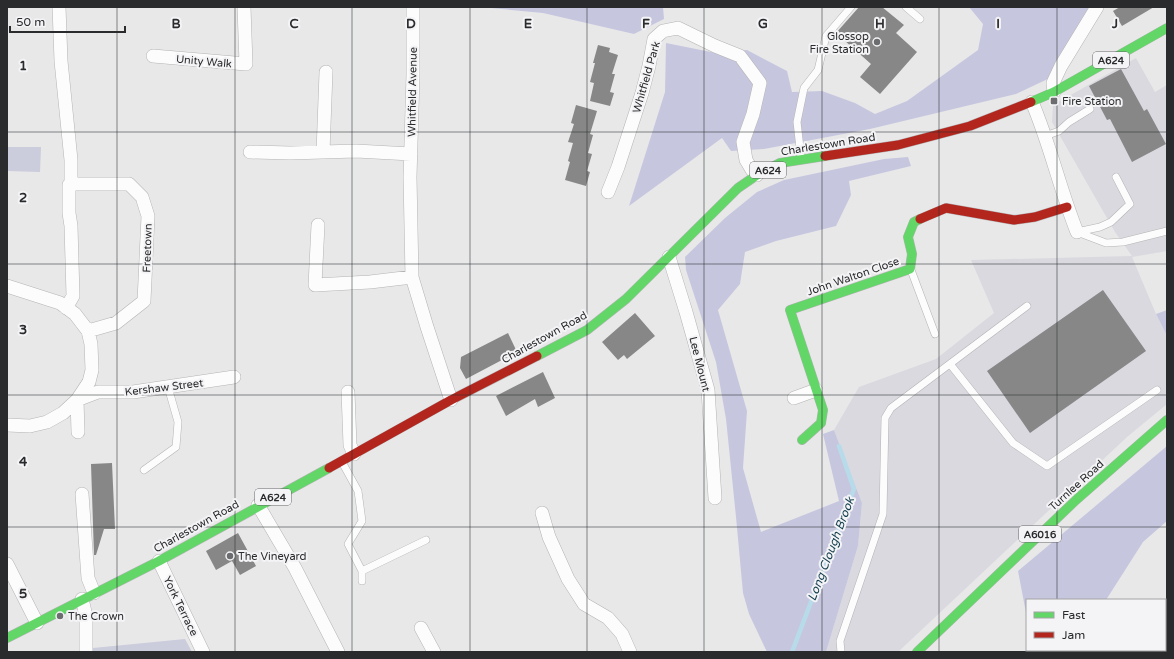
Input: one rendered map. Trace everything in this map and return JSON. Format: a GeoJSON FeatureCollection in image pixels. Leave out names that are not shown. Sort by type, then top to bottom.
{"type":"FeatureCollection","features":[{"type":"Feature","properties":{"kind":"main road","name":"Charlestown Road"},"geometry":{"type":"LineString","coordinates":[[7,638],[159,561],[258,505],[451,400],[587,330],[626,299],[738,188],[757,175],[780,163],[898,145],[970,126],[1054,92],[1167,28]]}},
{"type":"Feature","properties":{"kind":"main road","name":"John Walton Close"},"geometry":{"type":"LineString","coordinates":[[802,440],[821,423],[823,410],[790,310],[910,269],[912,254],[908,237],[914,222],[946,208],[1014,220],[1025,219],[1067,207]]}},
{"type":"Feature","properties":{"kind":"main road","name":"Turnlee Road"},"geometry":{"type":"LineString","coordinates":[[917,652],[1076,500],[1167,420]]}},
{"type":"Feature","properties":{"kind":"street"},"geometry":{"type":"LineString","coordinates":[[59,7],[61,61],[71,160],[71,184],[68,187],[72,244],[73,296],[71,311]]}},
{"type":"Feature","properties":{"kind":"street","name":"Unity Walk"},"geometry":{"type":"LineString","coordinates":[[153,56],[246,64],[244,7]]}},
{"type":"Feature","properties":{"kind":"street","name":"Whitfield Avenue"},"geometry":{"type":"LineString","coordinates":[[413,7],[411,154],[412,277],[451,400]]}},
{"type":"Feature","properties":{"kind":"street"},"geometry":{"type":"LineString","coordinates":[[1054,92],[1053,83],[1061,66],[1097,7]]}},
{"type":"Feature","properties":{"kind":"street","name":"Whitfield Park"},"geometry":{"type":"LineString","coordinates":[[608,192],[618,167],[642,93],[650,66],[654,39],[663,31],[678,28],[740,56],[760,83],[753,114],[743,142],[746,160],[757,175]]}},
{"type":"Feature","properties":{"kind":"street"},"geometry":{"type":"LineString","coordinates":[[322,152],[326,72]]}},
{"type":"Feature","properties":{"kind":"street"},"geometry":{"type":"LineString","coordinates":[[1032,102],[1039,118],[1067,207],[1077,232]]}},
{"type":"Feature","properties":{"kind":"street"},"geometry":{"type":"LineString","coordinates":[[250,152],[356,151],[411,154]]}},
{"type":"Feature","properties":{"kind":"street","name":"Freetown"},"geometry":{"type":"LineString","coordinates":[[71,184],[129,184],[142,197],[148,216],[144,301],[116,323],[88,331]]}},
{"type":"Feature","properties":{"kind":"street"},"geometry":{"type":"LineString","coordinates":[[318,225],[315,285],[370,282],[412,277]]}},
{"type":"Feature","properties":{"kind":"street","name":"Lee Mount"},"geometry":{"type":"LineString","coordinates":[[669,257],[708,390],[716,498]]}},
{"type":"Feature","properties":{"kind":"street"},"geometry":{"type":"LineString","coordinates":[[7,286],[60,304],[71,311],[88,331],[92,356],[92,370],[89,382],[78,400],[78,432]]}},
{"type":"Feature","properties":{"kind":"street","name":"Kershaw Street"},"geometry":{"type":"LineString","coordinates":[[7,424],[30,426],[47,422],[63,413],[78,400],[98,392],[133,392],[234,377]]}},
{"type":"Feature","properties":{"kind":"street"},"geometry":{"type":"LineString","coordinates":[[794,398],[816,390]]}},
{"type":"Feature","properties":{"kind":"street"},"geometry":{"type":"LineString","coordinates":[[348,392],[350,445],[354,454]]}},
{"type":"Feature","properties":{"kind":"street"},"geometry":{"type":"LineString","coordinates":[[82,494],[88,578],[94,593]]}},
{"type":"Feature","properties":{"kind":"street"},"geometry":{"type":"LineString","coordinates":[[258,505],[295,568],[337,652]]}},
{"type":"Feature","properties":{"kind":"street"},"geometry":{"type":"LineString","coordinates":[[542,512],[549,537],[568,579],[584,604],[608,618],[617,628],[622,634],[630,652]]}},
{"type":"Feature","properties":{"kind":"street","name":"York Terrace"},"geometry":{"type":"LineString","coordinates":[[159,561],[203,652]]}},
{"type":"Feature","properties":{"kind":"street"},"geometry":{"type":"LineString","coordinates":[[7,564],[37,623]]}},
{"type":"Feature","properties":{"kind":"street"},"geometry":{"type":"LineString","coordinates":[[82,600],[86,616],[86,652]]}},
{"type":"Feature","properties":{"kind":"street"},"geometry":{"type":"LineString","coordinates":[[421,628],[434,652]]}},
{"type":"Feature","properties":{"kind":"lane"},"geometry":{"type":"LineString","coordinates":[[801,160],[797,122],[804,88],[818,70],[826,36],[851,7]]}},
{"type":"Feature","properties":{"kind":"lane"},"geometry":{"type":"LineString","coordinates":[[906,7],[920,19]]}},
{"type":"Feature","properties":{"kind":"lane"},"geometry":{"type":"LineString","coordinates":[[1045,136],[1059,131],[1069,122],[1090,109]]}},
{"type":"Feature","properties":{"kind":"lane"},"geometry":{"type":"LineString","coordinates":[[1077,232],[1100,227],[1111,222],[1130,204],[1116,177]]}},
{"type":"Feature","properties":{"kind":"lane"},"geometry":{"type":"LineString","coordinates":[[1077,232],[1106,243],[1123,242],[1167,230]]}},
{"type":"Feature","properties":{"kind":"lane"},"geometry":{"type":"LineString","coordinates":[[910,269],[935,334]]}},
{"type":"Feature","properties":{"kind":"lane"},"geometry":{"type":"LineString","coordinates":[[841,652],[840,642],[883,514],[885,418],[891,408],[1027,306]]}},
{"type":"Feature","properties":{"kind":"lane"},"geometry":{"type":"LineString","coordinates":[[950,364],[1013,443],[1047,466],[1157,390]]}},
{"type":"Feature","properties":{"kind":"lane"},"geometry":{"type":"LineString","coordinates":[[144,470],[176,446],[178,422],[168,386]]}},
{"type":"Feature","properties":{"kind":"lane"},"geometry":{"type":"LineString","coordinates":[[341,460],[358,491],[362,521],[348,544],[362,571],[362,581]]}},
{"type":"Feature","properties":{"kind":"lane"},"geometry":{"type":"LineString","coordinates":[[362,571],[426,540]]}},
{"type":"Feature","properties":{"kind":"shaded area"},"geometry":{"type":"Polygon","coordinates":[[[480,7],[663,7],[664,19],[634,34],[543,13],[480,7]]]}},
{"type":"Feature","properties":{"kind":"shaded area"},"geometry":{"type":"Polygon","coordinates":[[[969,7],[1092,7],[1052,77],[1016,94],[870,129],[764,149],[731,151],[722,138],[629,206],[665,92],[666,43],[716,53],[747,50],[787,71],[792,92],[822,91],[855,103],[875,114],[907,101],[978,50],[983,24],[969,7]]]}},
{"type":"Feature","properties":{"kind":"shaded area"},"geometry":{"type":"Polygon","coordinates":[[[1136,58],[1155,92],[1167,85],[1167,251],[1132,257],[1167,336],[1167,404],[1127,437],[898,652],[826,652],[858,546],[862,503],[834,430],[859,387],[936,359],[994,313],[971,260],[1132,256],[1115,232],[1052,122],[1053,105],[1136,58]]]}},
{"type":"Feature","properties":{"kind":"shaded area"},"geometry":{"type":"Polygon","coordinates":[[[7,147],[41,147],[40,172],[7,171],[7,147]]]}},
{"type":"Feature","properties":{"kind":"shaded area"},"geometry":{"type":"Polygon","coordinates":[[[908,157],[911,166],[849,181],[851,195],[836,226],[776,241],[745,252],[740,284],[718,310],[747,411],[743,468],[761,532],[839,501],[823,434],[834,430],[862,503],[858,546],[826,652],[767,652],[749,614],[743,593],[726,419],[716,362],[686,270],[685,257],[725,218],[757,192],[784,180],[884,159],[908,157]]]}},
{"type":"Feature","properties":{"kind":"shaded area"},"geometry":{"type":"Polygon","coordinates":[[[1167,310],[1167,336],[1156,314],[1167,310]]]}},
{"type":"Feature","properties":{"kind":"shaded area"},"geometry":{"type":"Polygon","coordinates":[[[1167,446],[1167,521],[1143,542],[1107,599],[1026,599],[1026,613],[1018,571],[1167,446]]]}},
{"type":"Feature","properties":{"kind":"shaded area"},"geometry":{"type":"Polygon","coordinates":[[[185,639],[192,652],[93,652],[93,648],[185,639]]]}},
{"type":"Feature","properties":{"kind":"building","name":"Glossop Fire Station"},"geometry":{"type":"Polygon","coordinates":[[[859,7],[882,7],[904,25],[896,33],[917,52],[880,94],[860,77],[871,64],[836,33],[859,7]]]}},
{"type":"Feature","properties":{"kind":"building"},"geometry":{"type":"Polygon","coordinates":[[[1120,7],[1154,7],[1122,26],[1113,11],[1120,7]]]}},
{"type":"Feature","properties":{"kind":"building"},"geometry":{"type":"Polygon","coordinates":[[[598,45],[610,48],[609,52],[618,55],[612,74],[615,74],[610,92],[614,93],[610,106],[590,101],[594,83],[590,82],[598,45]]]}},
{"type":"Feature","properties":{"kind":"building"},"geometry":{"type":"Polygon","coordinates":[[[1121,69],[1144,111],[1147,109],[1166,144],[1132,162],[1110,119],[1107,120],[1089,86],[1121,69]]]}},
{"type":"Feature","properties":{"kind":"building"},"geometry":{"type":"Polygon","coordinates":[[[576,105],[597,111],[590,134],[593,135],[588,153],[592,154],[587,171],[590,172],[586,186],[565,180],[573,143],[568,142],[574,124],[571,123],[576,105]]]}},
{"type":"Feature","properties":{"kind":"building"},"geometry":{"type":"Polygon","coordinates":[[[1103,290],[1146,351],[1030,433],[987,371],[1103,290]]]}},
{"type":"Feature","properties":{"kind":"building"},"geometry":{"type":"Polygon","coordinates":[[[635,313],[655,336],[627,359],[624,355],[618,360],[602,342],[635,313]]]}},
{"type":"Feature","properties":{"kind":"building"},"geometry":{"type":"Polygon","coordinates":[[[508,333],[517,352],[466,379],[460,368],[461,357],[508,333]]]}},
{"type":"Feature","properties":{"kind":"building"},"geometry":{"type":"Polygon","coordinates":[[[543,372],[555,398],[538,407],[535,399],[506,416],[496,396],[543,372]]]}},
{"type":"Feature","properties":{"kind":"building"},"geometry":{"type":"Polygon","coordinates":[[[112,463],[115,529],[104,529],[96,555],[94,555],[91,464],[112,463]]]}},
{"type":"Feature","properties":{"kind":"building","name":"The Vineyard"},"geometry":{"type":"Polygon","coordinates":[[[238,533],[256,566],[240,575],[232,561],[216,570],[206,551],[238,533]]]}},
{"type":"Feature","properties":{"kind":"waterway","name":"Long Clough Brook"},"geometry":{"type":"LineString","coordinates":[[792,652],[854,489],[839,446]]}},
{"type":"Feature","properties":{"kind":"traffic: fast"},"geometry":{"type":"LineString","coordinates":[[1031,102],[1054,92],[1167,28]]}},
{"type":"Feature","properties":{"kind":"traffic: fast"},"geometry":{"type":"LineString","coordinates":[[537,356],[587,330],[626,299],[738,188],[757,175],[780,163],[825,156]]}},
{"type":"Feature","properties":{"kind":"traffic: fast"},"geometry":{"type":"LineString","coordinates":[[802,440],[821,423],[823,410],[790,310],[910,269],[912,254],[908,237],[914,222],[920,219]]}},
{"type":"Feature","properties":{"kind":"traffic: fast"},"geometry":{"type":"LineString","coordinates":[[917,652],[1076,500],[1167,420]]}},
{"type":"Feature","properties":{"kind":"traffic: fast"},"geometry":{"type":"LineString","coordinates":[[7,638],[159,561],[329,468]]}},
{"type":"Feature","properties":{"kind":"traffic: jam"},"geometry":{"type":"LineString","coordinates":[[825,156],[898,145],[970,126],[1031,102]]}},
{"type":"Feature","properties":{"kind":"traffic: jam"},"geometry":{"type":"LineString","coordinates":[[920,219],[946,208],[1014,220],[1035,217],[1067,207]]}},
{"type":"Feature","properties":{"kind":"traffic: jam"},"geometry":{"type":"LineString","coordinates":[[329,468],[451,400],[537,356]]}},
{"type":"Feature","properties":{"kind":"place","name":"Glossop Fire Station"},"geometry":{"type":"Point","coordinates":[877,42]}},
{"type":"Feature","properties":{"kind":"place","name":"Fire Station"},"geometry":{"type":"Point","coordinates":[1054,101]}},
{"type":"Feature","properties":{"kind":"place","name":"The Vineyard"},"geometry":{"type":"Point","coordinates":[230,556]}},
{"type":"Feature","properties":{"kind":"place","name":"The Crown"},"geometry":{"type":"Point","coordinates":[60,616]}}]}
